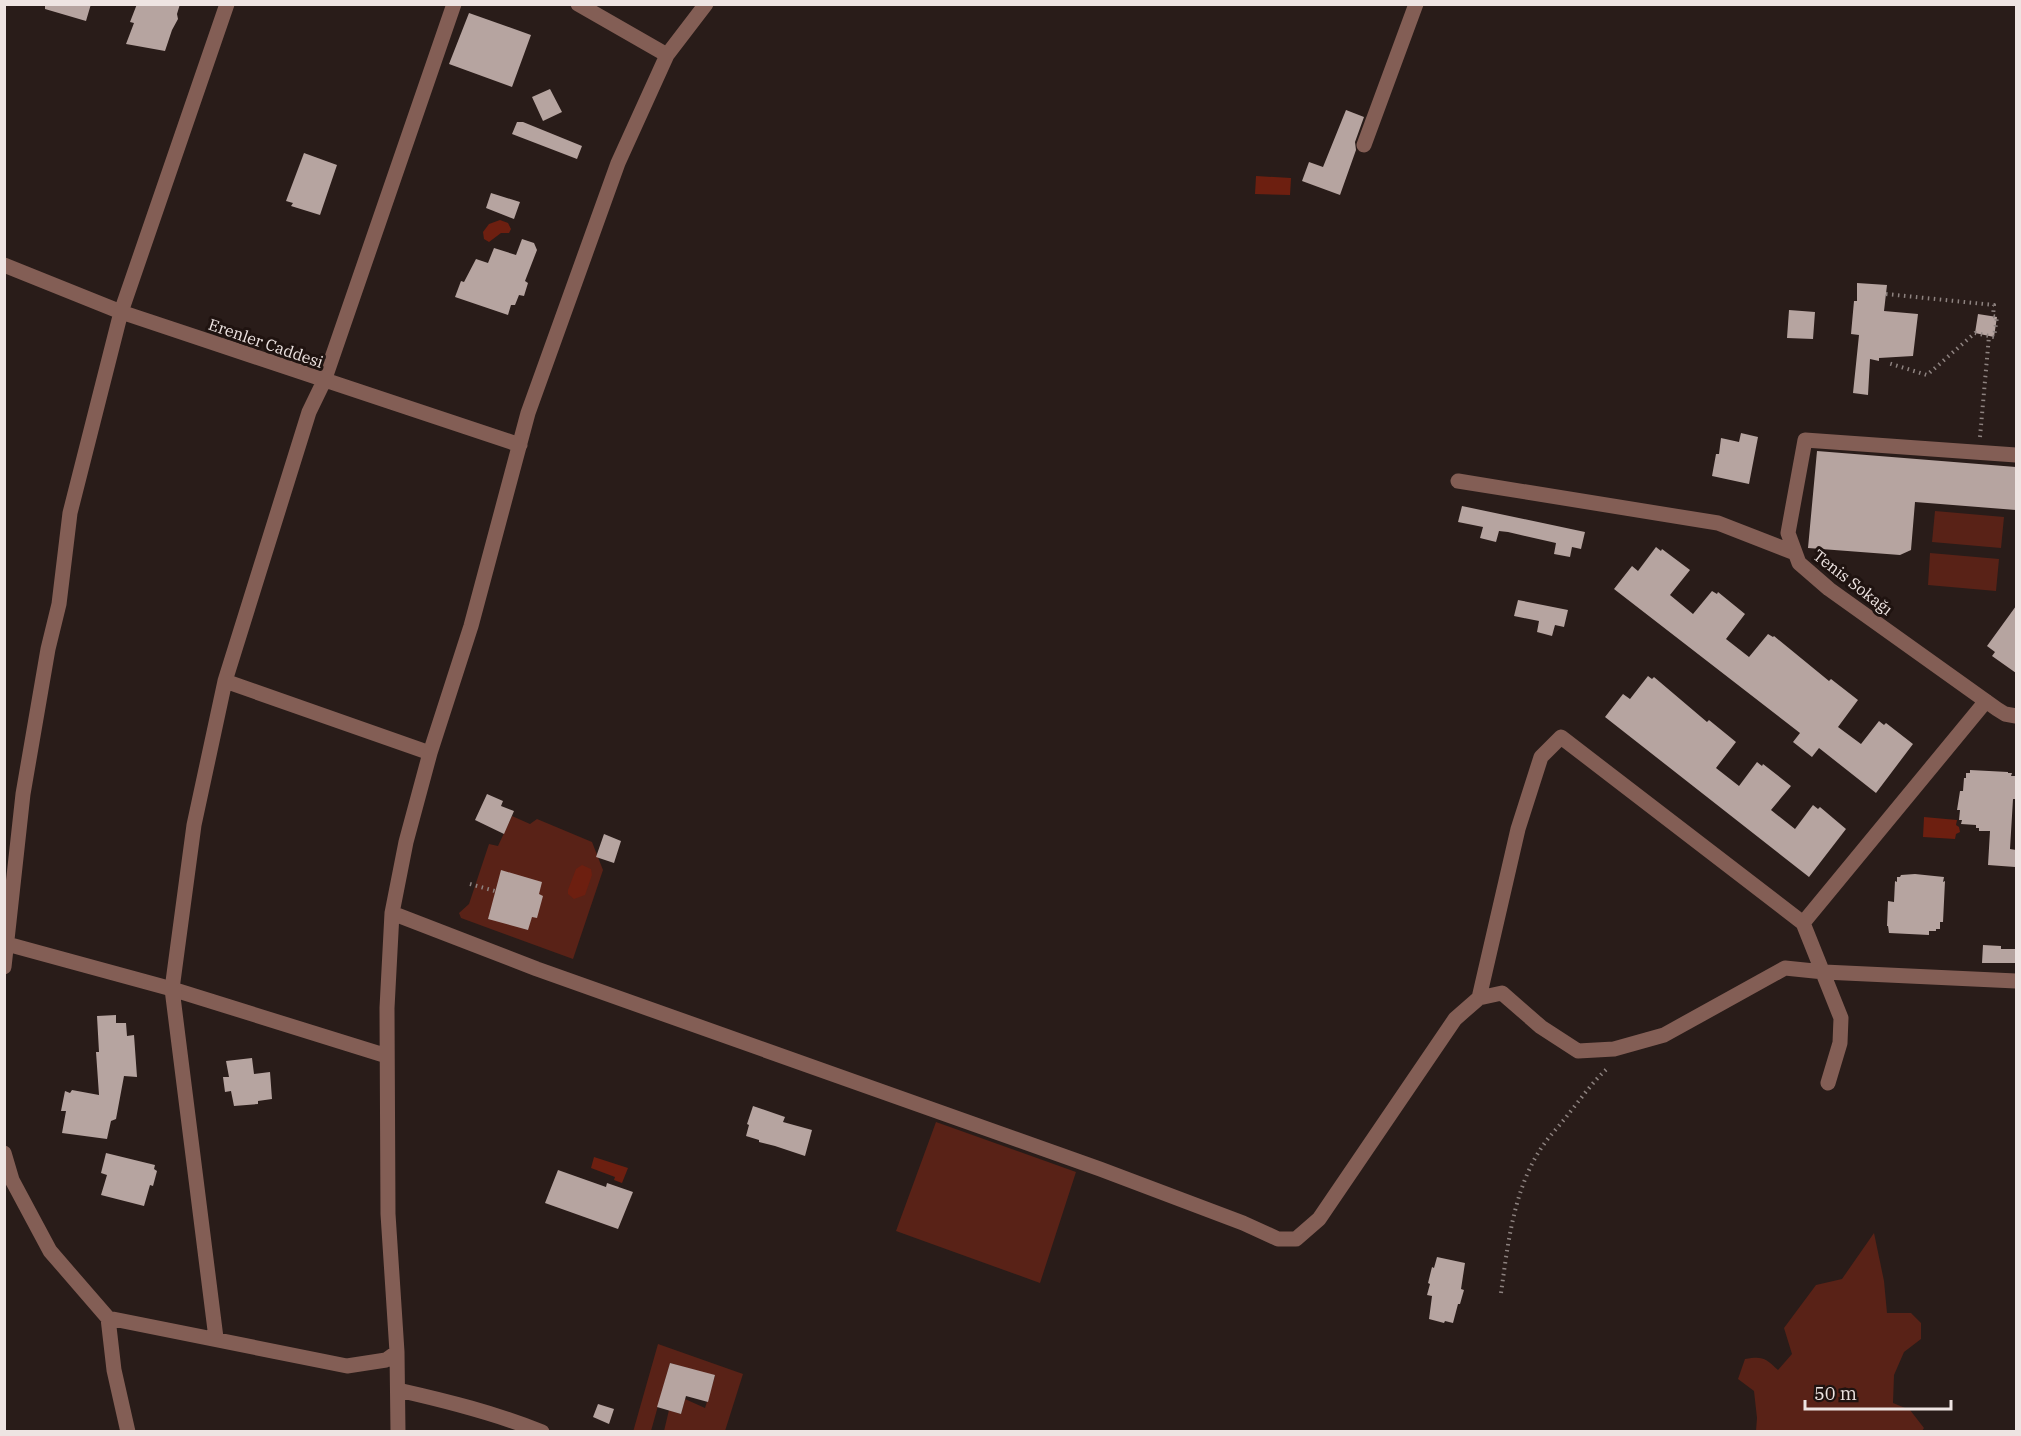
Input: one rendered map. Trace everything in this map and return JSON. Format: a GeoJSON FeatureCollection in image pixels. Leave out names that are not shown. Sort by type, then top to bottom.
{"type":"FeatureCollection","features":[{"type":"Feature","properties":{"kind":"street"},"geometry":{"type":"LineString","coordinates":[[4,967],[23,794],[48,650],[59,604],[70,513],[121,312],[227,4]]}},
{"type":"Feature","properties":{"kind":"street"},"geometry":{"type":"LineString","coordinates":[[216,1338],[172,989],[195,825],[225,681],[309,412],[324,381],[454,4]]}},
{"type":"Feature","properties":{"kind":"street"},"geometry":{"type":"LineString","coordinates":[[578,4],[667,55]]}},
{"type":"Feature","properties":{"kind":"street"},"geometry":{"type":"LineString","coordinates":[[398,1431],[397,1352],[388,1214],[387,1008],[392,914],[406,842],[430,753],[471,626],[528,413],[618,163],[667,55],[706,4]]}},
{"type":"Feature","properties":{"kind":"street"},"geometry":{"type":"LineString","coordinates":[[1364,145],[1416,4]]}},
{"type":"Feature","properties":{"kind":"street","name":"Erenler Caddesi"},"geometry":{"type":"LineString","coordinates":[[4,265],[121,312],[520,445]]}},
{"type":"Feature","properties":{"kind":"street","name":"Tenis Sokağı"},"geometry":{"type":"LineString","coordinates":[[2016,454],[1805,440],[1788,533],[1799,562],[1829,590],[2005,714],[2016,716]]}},
{"type":"Feature","properties":{"kind":"street"},"geometry":{"type":"LineString","coordinates":[[1458,481],[1718,524],[1796,553]]}},
{"type":"Feature","properties":{"kind":"street"},"geometry":{"type":"LineString","coordinates":[[225,681],[430,753]]}},
{"type":"Feature","properties":{"kind":"street"},"geometry":{"type":"LineString","coordinates":[[1803,923],[1986,701]]}},
{"type":"Feature","properties":{"kind":"street"},"geometry":{"type":"LineString","coordinates":[[1479,998],[1518,829],[1542,757],[1561,737],[1803,923],[1841,1018],[1840,1043],[1828,1083]]}},
{"type":"Feature","properties":{"kind":"street"},"geometry":{"type":"LineString","coordinates":[[392,914],[537,969],[1100,1169],[1243,1223],[1278,1239],[1296,1239],[1319,1219],[1455,1019],[1479,998],[1502,993],[1541,1027],[1578,1051],[1614,1049],[1664,1035],[1785,968],[1824,972],[2016,981]]}},
{"type":"Feature","properties":{"kind":"street"},"geometry":{"type":"LineString","coordinates":[[7,944],[172,989],[387,1056]]}},
{"type":"Feature","properties":{"kind":"street"},"geometry":{"type":"LineString","coordinates":[[4,1153],[12,1180],[50,1251],[108,1318],[114,1370],[128,1431]]}},
{"type":"Feature","properties":{"kind":"street"},"geometry":{"type":"LineString","coordinates":[[108,1318],[347,1366],[386,1360],[397,1352]]}},
{"type":"Feature","properties":{"kind":"street"},"geometry":{"type":"LineString","coordinates":[[398,1390],[468,1406],[542,1431]]}},
{"type":"Feature","properties":{"kind":"path"},"geometry":{"type":"LineString","coordinates":[[1886,294],[1994,305],[1993,316],[1997,317],[1994,337],[1975,333],[1927,375],[1888,363]]}},
{"type":"Feature","properties":{"kind":"path"},"geometry":{"type":"LineString","coordinates":[[1979,452],[1989,336]]}},
{"type":"Feature","properties":{"kind":"path"},"geometry":{"type":"LineString","coordinates":[[470,884],[495,891]]}},
{"type":"Feature","properties":{"kind":"path"},"geometry":{"type":"LineString","coordinates":[[1501,1293],[1508,1241],[1522,1186],[1543,1144],[1597,1078],[1611,1065],[1614,1049]]}},
{"type":"Feature","properties":{"kind":"shaded area"},"geometry":{"type":"Polygon","coordinates":[[[1256,176],[1291,178],[1290,195],[1255,194],[1256,176]]]}},
{"type":"Feature","properties":{"kind":"shaded area"},"geometry":{"type":"Polygon","coordinates":[[[500,220],[508,223],[511,229],[509,233],[501,233],[489,242],[484,239],[483,232],[489,224],[500,220]]]}},
{"type":"Feature","properties":{"kind":"shaded area"},"geometry":{"type":"Polygon","coordinates":[[[1935,511],[2004,517],[2001,548],[1932,542],[1935,511]]]}},
{"type":"Feature","properties":{"kind":"shaded area"},"geometry":{"type":"Polygon","coordinates":[[[1930,553],[1999,559],[1996,591],[1928,585],[1930,553]]]}},
{"type":"Feature","properties":{"kind":"shaded area"},"geometry":{"type":"Polygon","coordinates":[[[512,816],[530,824],[537,819],[592,842],[603,870],[573,959],[461,918],[459,913],[469,904],[489,844],[498,846],[512,816]]]}},
{"type":"Feature","properties":{"kind":"shaded area"},"geometry":{"type":"Polygon","coordinates":[[[1924,817],[1957,820],[1956,825],[1960,832],[1956,834],[1955,839],[1923,837],[1924,817]]]}},
{"type":"Feature","properties":{"kind":"shaded area"},"geometry":{"type":"Polygon","coordinates":[[[582,865],[591,869],[592,875],[585,895],[574,899],[568,894],[568,890],[576,869],[582,865]]]}},
{"type":"Feature","properties":{"kind":"shaded area"},"geometry":{"type":"Polygon","coordinates":[[[936,1122],[1076,1172],[1040,1283],[896,1231],[936,1122]]]}},
{"type":"Feature","properties":{"kind":"shaded area"},"geometry":{"type":"Polygon","coordinates":[[[594,1157],[628,1168],[622,1183],[614,1180],[615,1177],[591,1168],[594,1157]]]}},
{"type":"Feature","properties":{"kind":"shaded area"},"geometry":{"type":"Polygon","coordinates":[[[1874,1233],[1884,1281],[1887,1313],[1911,1313],[1921,1323],[1921,1339],[1904,1352],[1894,1375],[1893,1403],[1910,1410],[1924,1428],[1922,1431],[1756,1431],[1754,1391],[1738,1379],[1745,1359],[1763,1359],[1778,1370],[1792,1354],[1784,1328],[1816,1285],[1842,1279],[1874,1233]]]}},
{"type":"Feature","properties":{"kind":"shaded area"},"geometry":{"type":"Polygon","coordinates":[[[658,1344],[743,1374],[725,1431],[664,1431],[669,1410],[681,1414],[685,1399],[705,1408],[715,1376],[670,1363],[651,1431],[633,1432],[658,1344]]]}},
{"type":"Feature","properties":{"kind":"building"},"geometry":{"type":"Polygon","coordinates":[[[45,4],[91,4],[86,21],[45,9],[45,4]]]}},
{"type":"Feature","properties":{"kind":"building"},"geometry":{"type":"Polygon","coordinates":[[[137,4],[180,4],[178,19],[165,51],[126,44],[134,23],[130,22],[137,4]]]}},
{"type":"Feature","properties":{"kind":"building"},"geometry":{"type":"Polygon","coordinates":[[[469,13],[531,35],[512,87],[449,64],[469,13]]]}},
{"type":"Feature","properties":{"kind":"building"},"geometry":{"type":"Polygon","coordinates":[[[550,89],[562,112],[543,121],[532,97],[550,89]]]}},
{"type":"Feature","properties":{"kind":"building"},"geometry":{"type":"Polygon","coordinates":[[[1346,110],[1364,117],[1355,142],[1356,150],[1340,195],[1302,181],[1309,162],[1323,167],[1346,110]]]}},
{"type":"Feature","properties":{"kind":"building"},"geometry":{"type":"Polygon","coordinates":[[[517,122],[523,122],[582,146],[577,159],[512,134],[517,122]]]}},
{"type":"Feature","properties":{"kind":"building"},"geometry":{"type":"Polygon","coordinates":[[[304,153],[337,165],[320,215],[291,206],[293,203],[286,201],[304,153]]]}},
{"type":"Feature","properties":{"kind":"building"},"geometry":{"type":"Polygon","coordinates":[[[491,193],[520,202],[514,219],[486,208],[491,193]]]}},
{"type":"Feature","properties":{"kind":"building"},"geometry":{"type":"Polygon","coordinates":[[[522,239],[534,243],[537,250],[525,281],[528,283],[524,296],[519,295],[515,305],[511,305],[508,315],[455,297],[461,281],[464,282],[476,259],[488,263],[494,248],[516,255],[522,239]]]}},
{"type":"Feature","properties":{"kind":"building"},"geometry":{"type":"Polygon","coordinates":[[[1857,283],[1887,285],[1884,311],[1918,314],[1913,356],[1879,358],[1879,361],[1870,359],[1868,395],[1853,393],[1859,335],[1851,334],[1854,301],[1857,301],[1857,283]]]}},
{"type":"Feature","properties":{"kind":"building"},"geometry":{"type":"Polygon","coordinates":[[[1789,310],[1815,312],[1813,339],[1787,338],[1789,310]]]}},
{"type":"Feature","properties":{"kind":"building"},"geometry":{"type":"Polygon","coordinates":[[[1978,314],[1997,317],[1994,337],[1975,333],[1978,314]]]}},
{"type":"Feature","properties":{"kind":"building"},"geometry":{"type":"Polygon","coordinates":[[[1741,433],[1758,437],[1749,484],[1712,476],[1721,438],[1739,442],[1741,433]]]}},
{"type":"Feature","properties":{"kind":"building"},"geometry":{"type":"Polygon","coordinates":[[[1817,451],[2016,467],[2016,510],[1915,502],[1911,550],[1900,555],[1808,548],[1817,451]]]}},
{"type":"Feature","properties":{"kind":"building"},"geometry":{"type":"Polygon","coordinates":[[[1462,506],[1585,532],[1581,549],[1572,547],[1570,557],[1554,554],[1556,543],[1508,532],[1499,531],[1496,542],[1480,538],[1483,527],[1458,522],[1462,506]]]}},
{"type":"Feature","properties":{"kind":"building"},"geometry":{"type":"Polygon","coordinates":[[[1656,547],[1690,570],[1670,595],[1693,614],[1712,591],[1717,594],[1718,592],[1745,614],[1726,639],[1749,657],[1768,634],[1774,636],[1829,681],[1831,679],[1858,700],[1838,727],[1861,744],[1879,721],[1884,725],[1886,723],[1913,744],[1876,793],[1819,748],[1812,757],[1793,742],[1800,733],[1614,589],[1632,566],[1638,571],[1656,547]]]}},
{"type":"Feature","properties":{"kind":"building"},"geometry":{"type":"Polygon","coordinates":[[[1518,600],[1568,610],[1564,627],[1555,625],[1552,636],[1537,632],[1539,621],[1514,616],[1518,600]]]}},
{"type":"Feature","properties":{"kind":"building"},"geometry":{"type":"Polygon","coordinates":[[[2016,606],[2016,673],[1992,656],[1995,652],[1987,646],[2016,606]]]}},
{"type":"Feature","properties":{"kind":"building"},"geometry":{"type":"Polygon","coordinates":[[[1648,676],[1652,679],[1654,677],[1707,722],[1709,720],[1736,742],[1716,768],[1739,786],[1757,762],[1762,766],[1763,764],[1791,786],[1771,810],[1795,829],[1813,805],[1818,809],[1820,807],[1846,829],[1809,877],[1605,717],[1623,694],[1630,699],[1648,676]]]}},
{"type":"Feature","properties":{"kind":"building"},"geometry":{"type":"Polygon","coordinates":[[[1970,770],[2008,772],[2012,773],[2011,776],[2016,776],[2016,799],[2013,799],[2010,849],[2016,850],[2015,867],[1988,865],[1990,831],[1979,831],[1976,825],[1961,824],[1962,820],[1959,820],[1960,810],[1957,810],[1960,791],[1963,791],[1964,778],[1970,770]]]}},
{"type":"Feature","properties":{"kind":"building"},"geometry":{"type":"Polygon","coordinates":[[[487,794],[503,801],[501,806],[514,811],[504,834],[475,820],[487,794]]]}},
{"type":"Feature","properties":{"kind":"building"},"geometry":{"type":"Polygon","coordinates":[[[604,834],[621,841],[614,863],[596,857],[604,834]]]}},
{"type":"Feature","properties":{"kind":"building"},"geometry":{"type":"Polygon","coordinates":[[[501,870],[542,882],[539,894],[543,896],[537,918],[532,917],[528,930],[488,919],[501,870]]]}},
{"type":"Feature","properties":{"kind":"building"},"geometry":{"type":"Polygon","coordinates":[[[1901,875],[1944,877],[1943,922],[1940,922],[1940,929],[1929,931],[1929,935],[1889,933],[1888,901],[1894,902],[1895,881],[1897,882],[1897,877],[1901,875]]]}},
{"type":"Feature","properties":{"kind":"building"},"geometry":{"type":"Polygon","coordinates":[[[1983,945],[2001,946],[2001,949],[2016,949],[2016,963],[1982,963],[1983,945]]]}},
{"type":"Feature","properties":{"kind":"building"},"geometry":{"type":"Polygon","coordinates":[[[116,1015],[116,1023],[126,1023],[127,1036],[134,1035],[137,1077],[124,1076],[116,1119],[111,1121],[107,1139],[62,1133],[66,1111],[61,1111],[65,1091],[70,1093],[72,1090],[99,1095],[96,1052],[99,1052],[97,1016],[116,1015]]]}},
{"type":"Feature","properties":{"kind":"building"},"geometry":{"type":"Polygon","coordinates":[[[252,1058],[254,1074],[270,1072],[272,1099],[258,1101],[258,1104],[234,1106],[231,1091],[225,1092],[223,1077],[229,1077],[226,1061],[252,1058]]]}},
{"type":"Feature","properties":{"kind":"building"},"geometry":{"type":"Polygon","coordinates":[[[753,1106],[785,1117],[783,1122],[812,1130],[805,1156],[746,1136],[753,1106]]]}},
{"type":"Feature","properties":{"kind":"building"},"geometry":{"type":"Polygon","coordinates":[[[106,1153],[155,1165],[154,1169],[157,1171],[153,1186],[150,1185],[144,1206],[101,1195],[107,1175],[101,1173],[106,1153]]]}},
{"type":"Feature","properties":{"kind":"building"},"geometry":{"type":"Polygon","coordinates":[[[558,1170],[606,1187],[607,1183],[633,1192],[618,1229],[545,1203],[558,1170]]]}},
{"type":"Feature","properties":{"kind":"building"},"geometry":{"type":"Polygon","coordinates":[[[1437,1257],[1465,1263],[1461,1289],[1464,1290],[1453,1323],[1429,1319],[1432,1296],[1427,1295],[1430,1284],[1428,1283],[1437,1257]]]}},
{"type":"Feature","properties":{"kind":"building"},"geometry":{"type":"Polygon","coordinates":[[[670,1363],[715,1375],[708,1402],[686,1396],[681,1414],[657,1407],[670,1363]]]}},
{"type":"Feature","properties":{"kind":"building"},"geometry":{"type":"Polygon","coordinates":[[[598,1404],[614,1409],[609,1424],[593,1417],[598,1404]]]}}]}
